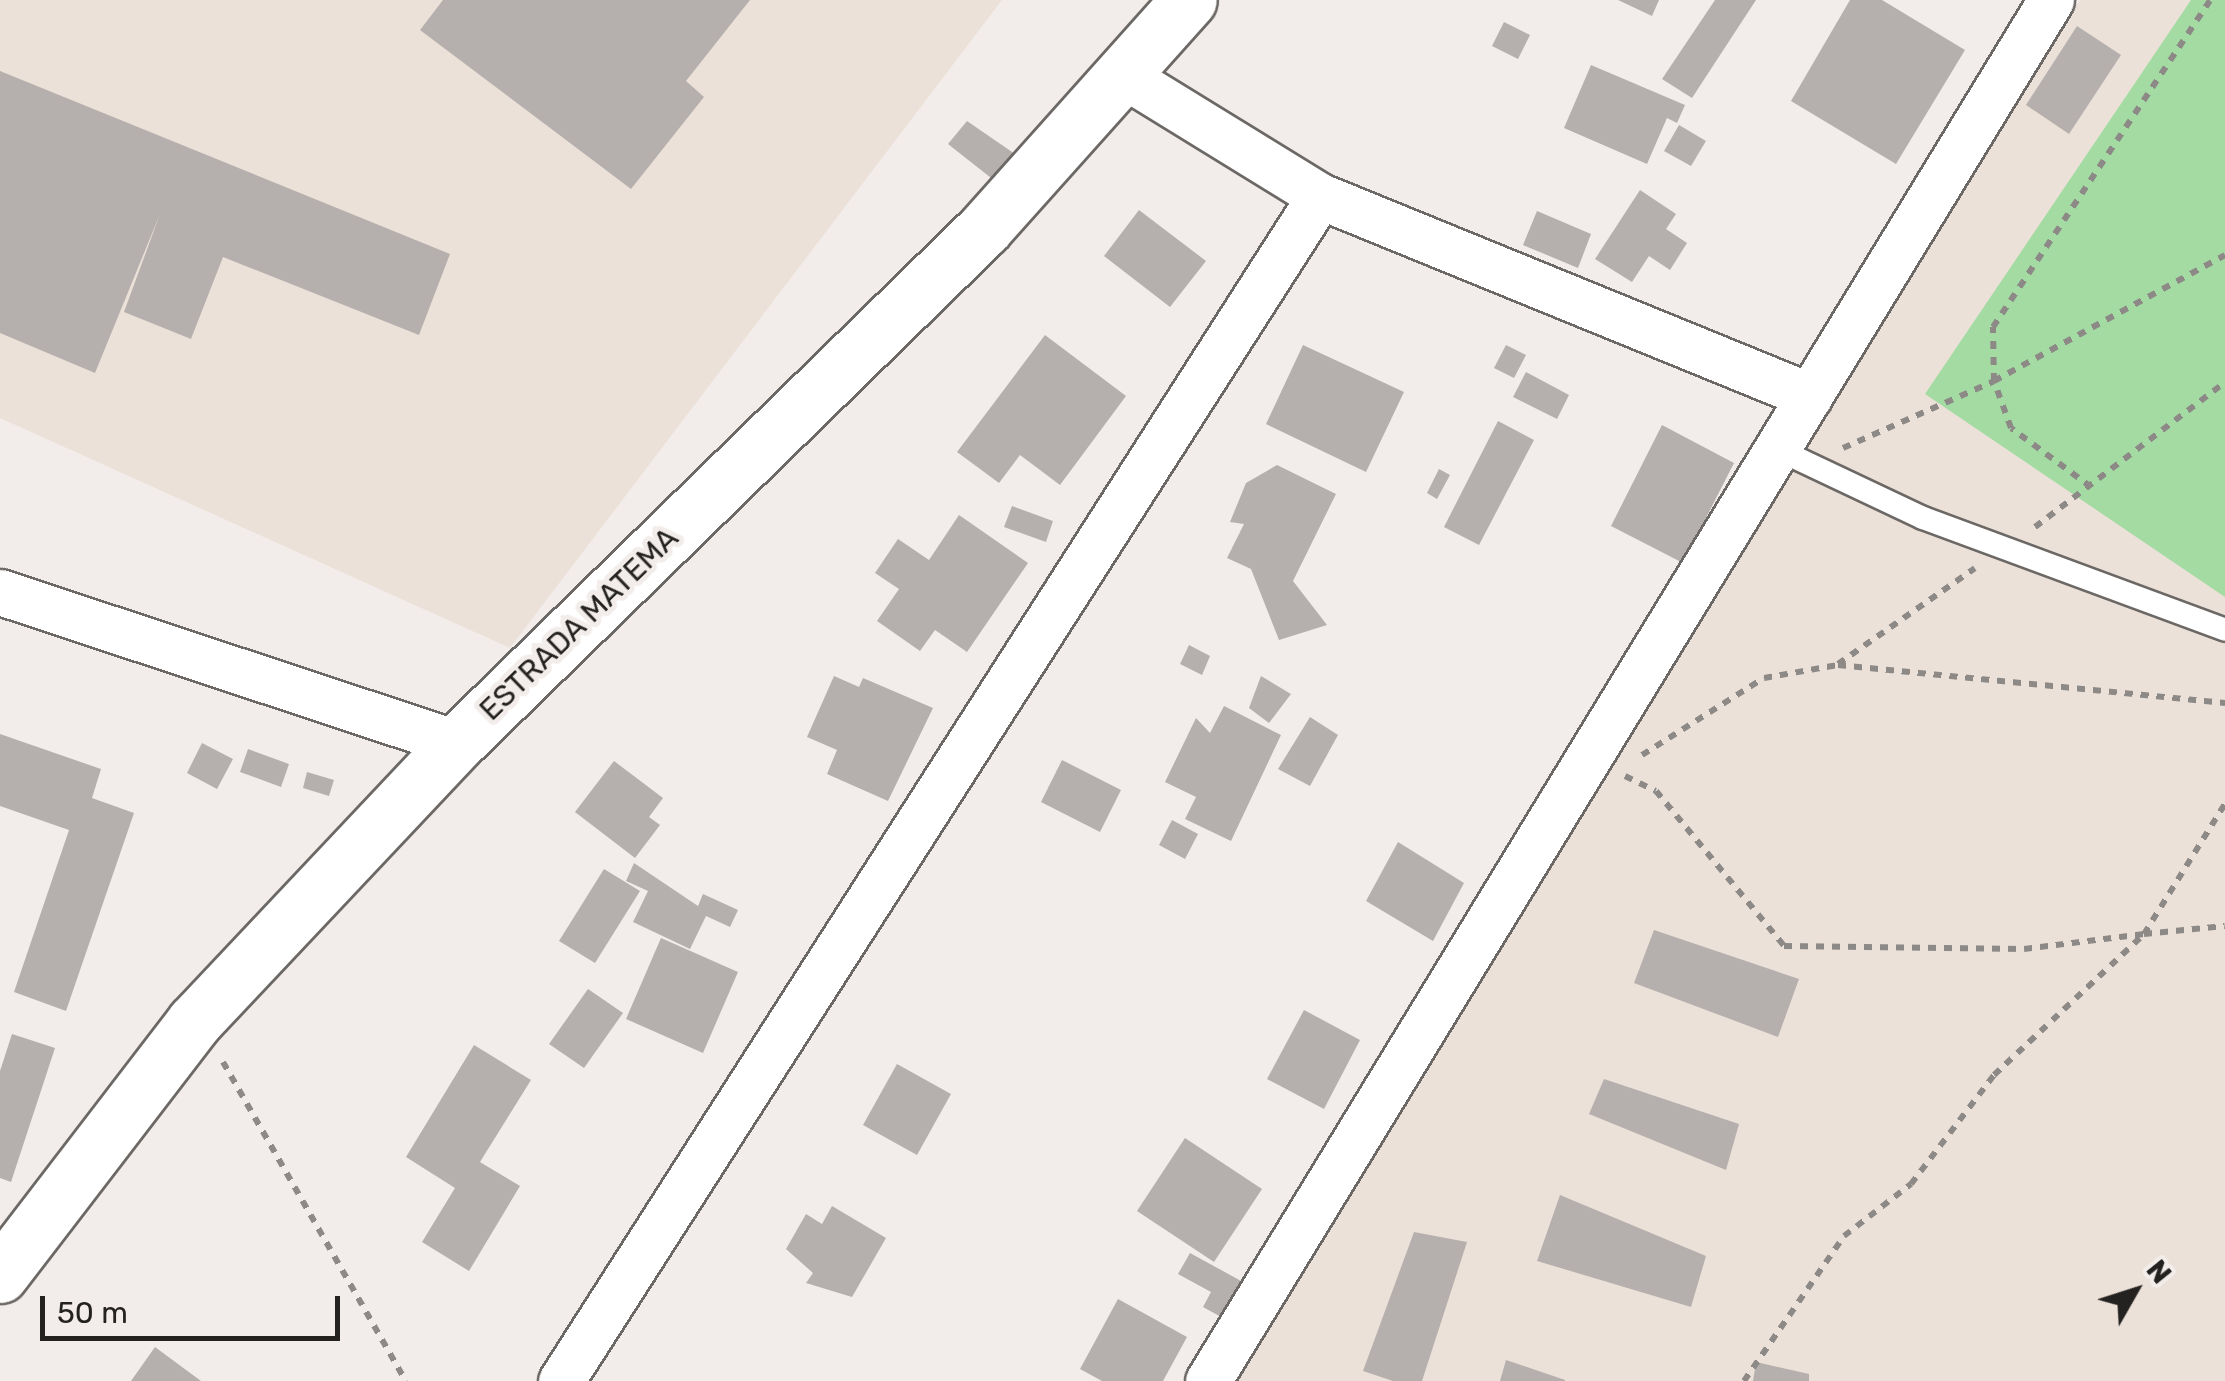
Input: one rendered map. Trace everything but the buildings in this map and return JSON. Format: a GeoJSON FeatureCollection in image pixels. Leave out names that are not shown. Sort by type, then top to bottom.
{"type":"FeatureCollection","features":[{"type":"Feature","properties":{"kind":"street","name":"ESTRADA MATEMA"},"geometry":{"type":"LineString","coordinates":[[0,1276],[194,1022],[457,743],[1128,78],[1189,0]]}},
{"type":"Feature","properties":{"kind":"street"},"geometry":{"type":"LineString","coordinates":[[1208,1381],[1792,459],[1810,396],[2051,0]]}},
{"type":"Feature","properties":{"kind":"street"},"geometry":{"type":"LineString","coordinates":[[1128,78],[1320,196],[1810,396]]}},
{"type":"Feature","properties":{"kind":"street"},"geometry":{"type":"LineString","coordinates":[[561,1381],[1320,196]]}},
{"type":"Feature","properties":{"kind":"street"},"geometry":{"type":"LineString","coordinates":[[0,592],[457,743]]}},
{"type":"Feature","properties":{"kind":"lane"},"geometry":{"type":"LineString","coordinates":[[1792,459],[2225,630]]}},
{"type":"Feature","properties":{"kind":"path"},"geometry":{"type":"LineString","coordinates":[[2091,487],[2011,428],[1994,381],[1993,327],[2210,0]]}},
{"type":"Feature","properties":{"kind":"path"},"geometry":{"type":"LineString","coordinates":[[1792,459],[1994,381],[2225,256]]}},
{"type":"Feature","properties":{"kind":"path"},"geometry":{"type":"LineString","coordinates":[[2225,703],[1838,665],[1764,678],[1615,772],[1656,791],[1784,946],[2024,950],[2225,926]]}},
{"type":"Feature","properties":{"kind":"path"},"geometry":{"type":"LineString","coordinates":[[1744,1381],[1844,1236],[1911,1184],[1994,1075],[2144,934],[2225,804]]}},
{"type":"Feature","properties":{"kind":"path"},"geometry":{"type":"LineString","coordinates":[[194,1022],[262,1116],[406,1381]]}},
{"type":"Feature","properties":{"kind":"shaded area"},"geometry":{"type":"Polygon","coordinates":[[[0,0],[1002,0],[510,648],[0,418],[0,0]]]}},
{"type":"Feature","properties":{"kind":"shaded area"},"geometry":{"type":"Polygon","coordinates":[[[2080,0],[2225,0],[2225,1381],[1232,1381],[2080,0]]]}},
{"type":"Feature","properties":{"kind":"green space"},"geometry":{"type":"Polygon","coordinates":[[[2191,0],[2225,0],[2225,597],[1925,394],[2191,0]]]}}]}
